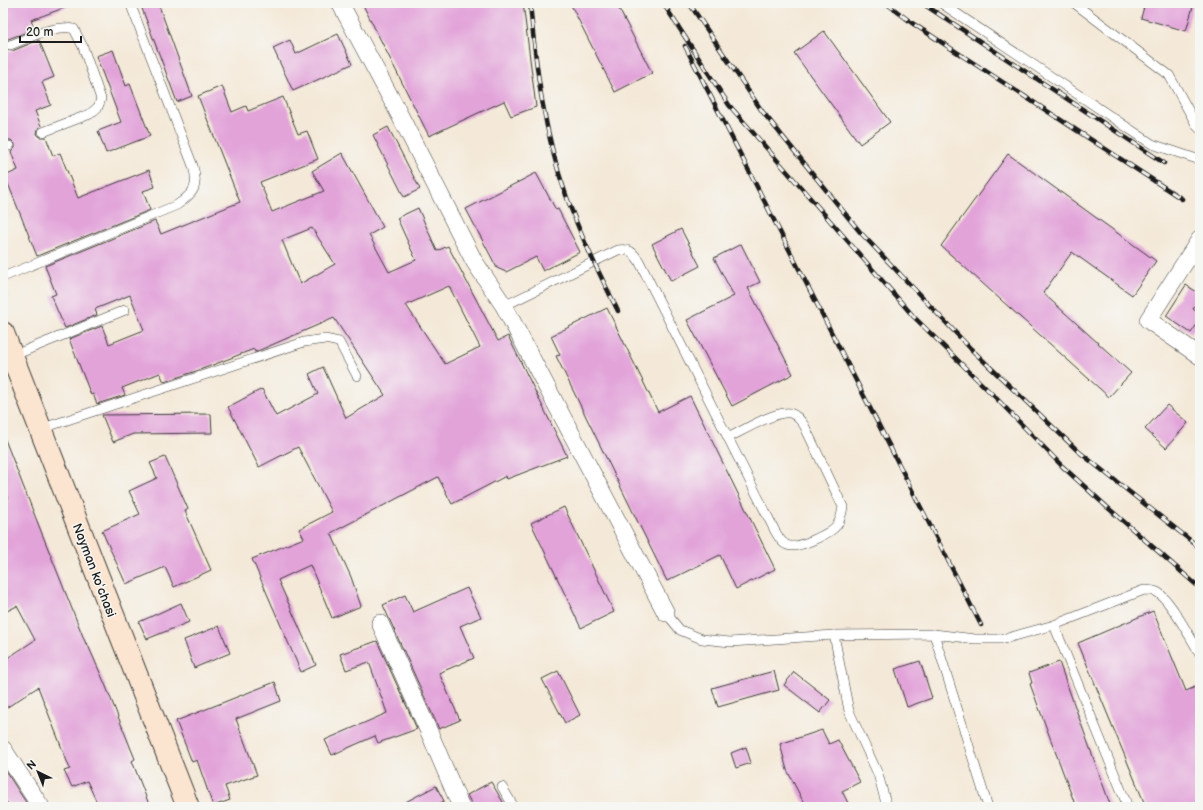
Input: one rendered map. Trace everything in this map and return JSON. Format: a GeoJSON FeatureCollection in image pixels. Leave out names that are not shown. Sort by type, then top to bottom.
{"type":"FeatureCollection","features":[{"type":"Feature","properties":{"kind":"main road","name":"Nayman koʻchasi"},"geometry":{"type":"LineString","coordinates":[[3,333],[8,358],[40,430],[188,807]]}},
{"type":"Feature","properties":{"kind":"street"},"geometry":{"type":"LineString","coordinates":[[340,3],[394,104],[474,261],[504,306],[666,613]]}},
{"type":"Feature","properties":{"kind":"street"},"geometry":{"type":"LineString","coordinates":[[1200,238],[1195,257],[1148,320],[1200,356]]}},
{"type":"Feature","properties":{"kind":"street"},"geometry":{"type":"LineString","coordinates":[[380,623],[461,807]]}},
{"type":"Feature","properties":{"kind":"street"},"geometry":{"type":"LineString","coordinates":[[3,749],[41,807]]}},
{"type":"Feature","properties":{"kind":"lane"},"geometry":{"type":"LineString","coordinates":[[3,277],[177,205],[188,197],[196,186],[196,177],[193,166],[130,3]]}},
{"type":"Feature","properties":{"kind":"lane"},"geometry":{"type":"LineString","coordinates":[[941,3],[1152,144],[1200,160]]}},
{"type":"Feature","properties":{"kind":"lane"},"geometry":{"type":"LineString","coordinates":[[1074,3],[1169,74],[1200,129]]}},
{"type":"Feature","properties":{"kind":"lane"},"geometry":{"type":"LineString","coordinates":[[10,45],[57,28],[67,26],[74,29],[83,47],[101,99],[98,107],[90,114],[43,132]]}},
{"type":"Feature","properties":{"kind":"lane"},"geometry":{"type":"LineString","coordinates":[[504,306],[618,250],[631,250],[639,261],[728,438],[780,540],[787,545],[796,546],[828,532],[837,525],[842,517],[843,507],[804,425],[798,417],[792,413],[784,412],[775,414],[728,438]]}},
{"type":"Feature","properties":{"kind":"lane"},"geometry":{"type":"LineString","coordinates":[[8,358],[125,310]]}},
{"type":"Feature","properties":{"kind":"lane"},"geometry":{"type":"LineString","coordinates":[[40,430],[304,342],[324,339],[339,342],[357,376]]}},
{"type":"Feature","properties":{"kind":"lane"},"geometry":{"type":"LineString","coordinates":[[666,613],[680,630],[702,639],[730,642],[834,635],[934,634],[975,639],[1004,639],[1054,625],[1144,590],[1156,591],[1163,597],[1200,654]]}},
{"type":"Feature","properties":{"kind":"lane"},"geometry":{"type":"LineString","coordinates":[[1054,625],[1128,807]]}},
{"type":"Feature","properties":{"kind":"lane"},"geometry":{"type":"LineString","coordinates":[[934,634],[988,807]]}},
{"type":"Feature","properties":{"kind":"lane"},"geometry":{"type":"LineString","coordinates":[[834,635],[849,711],[878,774],[887,807]]}},
{"type":"Feature","properties":{"kind":"lane"},"geometry":{"type":"LineString","coordinates":[[502,787],[514,807]]}},
{"type":"Feature","properties":{"kind":"building"},"geometry":{"type":"Polygon","coordinates":[[[3,3],[72,3],[72,5],[31,20],[35,29],[8,39],[4,44],[7,50],[12,51],[39,40],[54,77],[42,82],[51,105],[35,111],[41,126],[38,129],[37,134],[40,137],[46,137],[53,156],[60,153],[78,198],[149,170],[155,187],[143,191],[150,210],[37,256],[5,176],[18,170],[11,152],[15,148],[15,144],[11,140],[7,140],[3,132],[3,3]]]}},
{"type":"Feature","properties":{"kind":"building"},"geometry":{"type":"Polygon","coordinates":[[[140,3],[158,3],[192,96],[177,102],[140,3]]]}},
{"type":"Feature","properties":{"kind":"building"},"geometry":{"type":"Polygon","coordinates":[[[362,3],[523,3],[536,107],[511,116],[504,101],[429,136],[362,3]]]}},
{"type":"Feature","properties":{"kind":"building"},"geometry":{"type":"Polygon","coordinates":[[[570,3],[616,3],[652,73],[615,92],[570,3]]]}},
{"type":"Feature","properties":{"kind":"building"},"geometry":{"type":"Polygon","coordinates":[[[1145,3],[1194,3],[1186,31],[1141,18],[1145,3]]]}},
{"type":"Feature","properties":{"kind":"building"},"geometry":{"type":"Polygon","coordinates":[[[824,31],[890,122],[860,144],[794,53],[824,31]]]}},
{"type":"Feature","properties":{"kind":"building"},"geometry":{"type":"Polygon","coordinates":[[[338,34],[352,64],[293,91],[273,48],[290,40],[296,54],[338,34]]]}},
{"type":"Feature","properties":{"kind":"building"},"geometry":{"type":"Polygon","coordinates":[[[113,50],[126,86],[130,84],[150,136],[106,153],[98,131],[121,122],[96,56],[113,50]]]}},
{"type":"Feature","properties":{"kind":"building"},"geometry":{"type":"Polygon","coordinates":[[[222,86],[232,112],[246,106],[248,111],[283,97],[298,134],[307,131],[318,159],[260,182],[272,212],[324,191],[312,171],[342,153],[383,227],[369,235],[389,272],[416,260],[397,218],[418,208],[437,251],[448,246],[498,341],[508,336],[567,456],[507,479],[506,476],[452,504],[438,477],[331,533],[351,577],[361,606],[332,618],[310,565],[278,580],[316,665],[301,672],[252,559],[304,538],[299,529],[332,512],[298,447],[259,467],[228,407],[262,389],[276,416],[318,394],[309,374],[323,367],[346,418],[385,395],[334,318],[255,352],[254,349],[164,382],[160,373],[122,388],[125,395],[97,404],[93,394],[91,395],[69,339],[102,326],[109,344],[144,330],[130,295],[95,309],[97,315],[65,328],[51,296],[56,294],[45,266],[155,221],[161,234],[240,202],[198,96],[222,86]],[[312,228],[282,240],[300,284],[335,264],[312,228]],[[449,286],[406,305],[445,364],[480,347],[449,286]]]}},
{"type":"Feature","properties":{"kind":"building"},"geometry":{"type":"Polygon","coordinates":[[[388,127],[420,189],[404,197],[373,135],[388,127]]]}},
{"type":"Feature","properties":{"kind":"building"},"geometry":{"type":"Polygon","coordinates":[[[1008,154],[1156,261],[1132,295],[1072,252],[1043,293],[1131,373],[1109,397],[941,246],[1008,154]]]}},
{"type":"Feature","properties":{"kind":"building"},"geometry":{"type":"Polygon","coordinates":[[[536,173],[556,210],[558,209],[580,252],[543,271],[536,257],[506,272],[497,268],[466,209],[536,173]]]}},
{"type":"Feature","properties":{"kind":"building"},"geometry":{"type":"Polygon","coordinates":[[[681,229],[700,266],[671,281],[652,244],[681,229]]]}},
{"type":"Feature","properties":{"kind":"building"},"geometry":{"type":"Polygon","coordinates":[[[741,244],[760,282],[748,288],[793,374],[732,406],[687,320],[734,296],[714,258],[741,244]]]}},
{"type":"Feature","properties":{"kind":"building"},"geometry":{"type":"Polygon","coordinates":[[[1186,285],[1200,294],[1200,299],[1193,309],[1200,314],[1200,320],[1191,333],[1166,316],[1186,285]]]}},
{"type":"Feature","properties":{"kind":"building"},"geometry":{"type":"Polygon","coordinates":[[[607,308],[658,412],[690,396],[775,569],[736,589],[720,555],[667,581],[556,356],[560,355],[551,336],[607,308]]]}},
{"type":"Feature","properties":{"kind":"building"},"geometry":{"type":"Polygon","coordinates":[[[1167,405],[1188,423],[1166,448],[1145,429],[1167,405]]]}},
{"type":"Feature","properties":{"kind":"building"},"geometry":{"type":"Polygon","coordinates":[[[211,414],[212,433],[133,434],[113,442],[102,415],[211,414]]]}},
{"type":"Feature","properties":{"kind":"building"},"geometry":{"type":"Polygon","coordinates":[[[3,437],[86,644],[87,643],[105,684],[135,759],[132,761],[150,807],[99,807],[87,781],[72,787],[64,771],[70,769],[38,687],[3,710],[3,661],[35,640],[17,606],[3,613],[3,501],[8,499],[3,487],[3,437]]]}},
{"type":"Feature","properties":{"kind":"building"},"geometry":{"type":"Polygon","coordinates":[[[165,457],[188,509],[185,511],[211,570],[174,587],[165,567],[126,584],[102,531],[140,514],[129,491],[157,478],[150,463],[165,457]]]}},
{"type":"Feature","properties":{"kind":"building"},"geometry":{"type":"Polygon","coordinates":[[[564,507],[614,612],[581,628],[531,523],[564,507]]]}},
{"type":"Feature","properties":{"kind":"building"},"geometry":{"type":"Polygon","coordinates":[[[467,588],[481,617],[460,626],[474,658],[439,673],[460,720],[439,729],[383,605],[405,595],[413,612],[467,588]]]}},
{"type":"Feature","properties":{"kind":"building"},"geometry":{"type":"Polygon","coordinates":[[[181,603],[189,622],[147,639],[139,622],[181,603]]]}},
{"type":"Feature","properties":{"kind":"building"},"geometry":{"type":"Polygon","coordinates":[[[1153,611],[1186,691],[1200,685],[1200,807],[1146,807],[1078,643],[1153,611]]]}},
{"type":"Feature","properties":{"kind":"building"},"geometry":{"type":"Polygon","coordinates":[[[219,626],[230,653],[194,668],[184,640],[219,626]]]}},
{"type":"Feature","properties":{"kind":"building"},"geometry":{"type":"Polygon","coordinates":[[[377,641],[417,729],[378,743],[375,736],[332,755],[325,740],[387,713],[369,662],[346,670],[340,654],[377,641]]]}},
{"type":"Feature","properties":{"kind":"building"},"geometry":{"type":"Polygon","coordinates":[[[920,661],[932,698],[907,707],[895,669],[920,661]]]}},
{"type":"Feature","properties":{"kind":"building"},"geometry":{"type":"Polygon","coordinates":[[[1059,662],[1111,807],[1076,807],[1030,684],[1032,683],[1029,673],[1059,662]]]}},
{"type":"Feature","properties":{"kind":"building"},"geometry":{"type":"Polygon","coordinates":[[[558,671],[580,715],[565,723],[542,679],[558,671]]]}},
{"type":"Feature","properties":{"kind":"building"},"geometry":{"type":"Polygon","coordinates":[[[774,671],[779,690],[718,707],[712,688],[774,671]]]}},
{"type":"Feature","properties":{"kind":"building"},"geometry":{"type":"Polygon","coordinates":[[[794,672],[830,700],[820,713],[784,685],[794,672]]]}},
{"type":"Feature","properties":{"kind":"building"},"geometry":{"type":"Polygon","coordinates":[[[275,682],[281,701],[236,719],[257,775],[225,786],[230,800],[213,806],[197,760],[192,762],[176,721],[275,682]]]}},
{"type":"Feature","properties":{"kind":"building"},"geometry":{"type":"Polygon","coordinates":[[[822,730],[829,744],[838,740],[860,782],[842,791],[850,807],[806,807],[787,770],[780,744],[822,730]]]}},
{"type":"Feature","properties":{"kind":"building"},"geometry":{"type":"Polygon","coordinates":[[[746,747],[751,763],[736,768],[731,753],[746,747]]]}},
{"type":"Feature","properties":{"kind":"building"},"geometry":{"type":"Polygon","coordinates":[[[3,767],[29,807],[10,807],[3,797],[3,767]]]}},
{"type":"Feature","properties":{"kind":"building"},"geometry":{"type":"Polygon","coordinates":[[[491,782],[506,807],[473,807],[467,795],[491,782]]]}},
{"type":"Feature","properties":{"kind":"building"},"geometry":{"type":"Polygon","coordinates":[[[436,786],[444,801],[432,807],[396,807],[436,786]]]}},
{"type":"Feature","properties":{"kind":"railway"},"geometry":{"type":"LineString","coordinates":[[530,3],[538,76],[558,172],[571,210],[618,311]]}},
{"type":"Feature","properties":{"kind":"railway"},"geometry":{"type":"LineString","coordinates":[[663,3],[729,105],[914,317],[1062,466],[1200,588]]}},
{"type":"Feature","properties":{"kind":"railway"},"geometry":{"type":"LineString","coordinates":[[689,3],[762,111],[860,232],[971,349],[1078,451],[1200,548]]}},
{"type":"Feature","properties":{"kind":"railway"},"geometry":{"type":"LineString","coordinates":[[886,3],[912,23],[1182,199]]}},
{"type":"Feature","properties":{"kind":"railway"},"geometry":{"type":"LineString","coordinates":[[922,3],[1164,163]]}},
{"type":"Feature","properties":{"kind":"railway"},"geometry":{"type":"LineString","coordinates":[[685,46],[981,625]]}}]}
